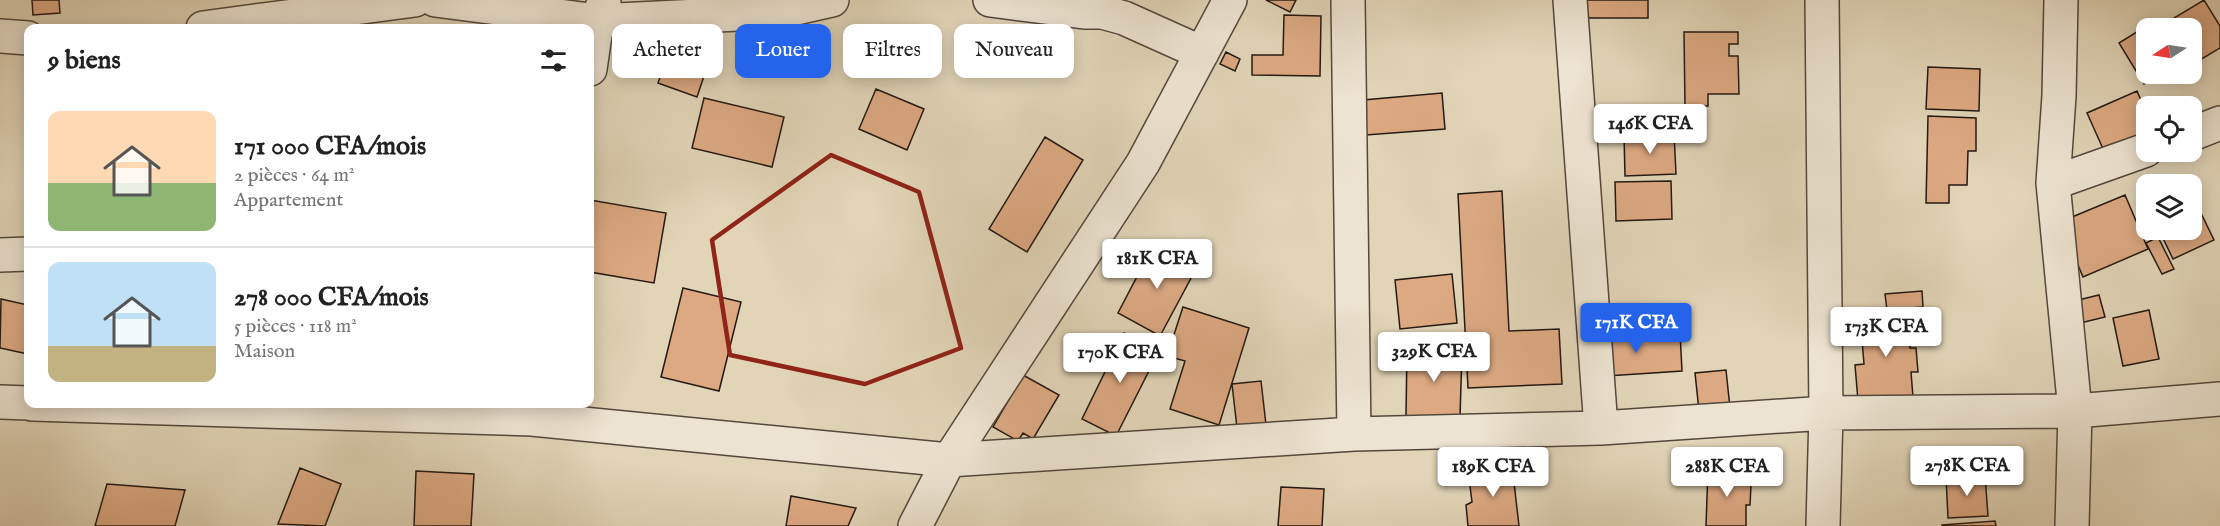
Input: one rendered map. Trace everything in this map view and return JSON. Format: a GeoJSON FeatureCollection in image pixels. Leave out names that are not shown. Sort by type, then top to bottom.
{"type":"FeatureCollection","features":[{"type":"Feature","properties":{"kind":"street"},"geometry":{"type":"LineString","coordinates":[[233,24],[414,0]]}},
{"type":"Feature","properties":{"kind":"street"},"geometry":{"type":"LineString","coordinates":[[435,0],[601,10],[779,12],[832,0]]}},
{"type":"Feature","properties":{"kind":"street"},"geometry":{"type":"LineString","coordinates":[[990,0],[1084,12],[1102,12],[1124,18],[1202,53]]}},
{"type":"Feature","properties":{"kind":"street"},"geometry":{"type":"LineString","coordinates":[[915,526],[949,460],[1143,162],[1230,0]]}},
{"type":"Feature","properties":{"kind":"street"},"geometry":{"type":"LineString","coordinates":[[1348,0],[1354,434]]}},
{"type":"Feature","properties":{"kind":"street"},"geometry":{"type":"LineString","coordinates":[[1570,0],[1601,428]]}},
{"type":"Feature","properties":{"kind":"street"},"geometry":{"type":"LineString","coordinates":[[1822,0],[1826,413],[1823,526]]}},
{"type":"Feature","properties":{"kind":"street"},"geometry":{"type":"LineString","coordinates":[[2061,0],[2059,96],[2053,183],[2075,411],[2072,526]]}},
{"type":"Feature","properties":{"kind":"street"},"geometry":{"type":"LineString","coordinates":[[594,48],[601,10]]}},
{"type":"Feature","properties":{"kind":"street"},"geometry":{"type":"LineString","coordinates":[[0,36],[24,38]]}},
{"type":"Feature","properties":{"kind":"street"},"geometry":{"type":"LineString","coordinates":[[2053,183],[2136,154]]}},
{"type":"Feature","properties":{"kind":"street"},"geometry":{"type":"LineString","coordinates":[[0,255],[24,254]]}},
{"type":"Feature","properties":{"kind":"street"},"geometry":{"type":"LineString","coordinates":[[344,408],[533,411],[949,460],[1354,434],[1601,428],[1826,413],[2075,411],[2220,399]]}},
{"type":"Feature","properties":{"kind":"street"},"geometry":{"type":"LineString","coordinates":[[0,402],[24,403]]}},
{"type":"Feature","properties":{"kind":"highlighted area"},"geometry":{"type":"Polygon","coordinates":[[[831,155],[919,192],[961,348],[865,384],[730,355],[712,240],[831,155]]]}},
{"type":"Feature","properties":{"kind":"building"},"geometry":{"type":"Polygon","coordinates":[[[32,0],[59,0],[60,13],[33,15],[32,0]]]}},
{"type":"Feature","properties":{"kind":"building"},"geometry":{"type":"Polygon","coordinates":[[[1266,0],[1296,0],[1290,12],[1266,0]]]}},
{"type":"Feature","properties":{"kind":"building"},"geometry":{"type":"Polygon","coordinates":[[[1583,0],[1648,0],[1648,18],[1583,18],[1583,0]]]}},
{"type":"Feature","properties":{"kind":"building"},"geometry":{"type":"Polygon","coordinates":[[[2204,0],[2220,26],[2220,48],[2202,59],[2202,18],[2174,18],[2204,0]]]}},
{"type":"Feature","properties":{"kind":"building"},"geometry":{"type":"Polygon","coordinates":[[[1284,15],[1321,16],[1320,76],[1252,75],[1252,55],[1283,55],[1284,15]]]}},
{"type":"Feature","properties":{"kind":"building"},"geometry":{"type":"Polygon","coordinates":[[[1684,32],[1738,32],[1738,44],[1729,44],[1729,56],[1738,56],[1739,94],[1708,94],[1708,106],[1685,106],[1684,32]]]}},
{"type":"Feature","properties":{"kind":"building"},"geometry":{"type":"Polygon","coordinates":[[[2136,32],[2136,71],[2119,43],[2136,32]]]}},
{"type":"Feature","properties":{"kind":"building"},"geometry":{"type":"Polygon","coordinates":[[[1226,52],[1240,59],[1235,71],[1220,64],[1226,52]]]}},
{"type":"Feature","properties":{"kind":"building"},"geometry":{"type":"Polygon","coordinates":[[[1928,67],[1980,69],[1979,111],[1926,109],[1928,67]]]}},
{"type":"Feature","properties":{"kind":"building"},"geometry":{"type":"Polygon","coordinates":[[[660,78],[703,78],[697,97],[658,83],[660,78]]]}},
{"type":"Feature","properties":{"kind":"building"},"geometry":{"type":"Polygon","coordinates":[[[876,89],[924,109],[907,150],[859,129],[876,89]]]}},
{"type":"Feature","properties":{"kind":"building"},"geometry":{"type":"Polygon","coordinates":[[[2137,91],[2139,96],[2136,96],[2136,136],[2104,151],[2087,113],[2137,91]]]}},
{"type":"Feature","properties":{"kind":"building"},"geometry":{"type":"Polygon","coordinates":[[[1442,93],[1445,129],[1366,135],[1363,100],[1442,93]]]}},
{"type":"Feature","properties":{"kind":"building"},"geometry":{"type":"Polygon","coordinates":[[[704,98],[784,117],[772,167],[692,148],[704,98]]]}},
{"type":"Feature","properties":{"kind":"building"},"geometry":{"type":"Polygon","coordinates":[[[1928,116],[1976,118],[1976,151],[1968,151],[1967,185],[1949,185],[1949,203],[1926,203],[1928,116]]]}},
{"type":"Feature","properties":{"kind":"building"},"geometry":{"type":"Polygon","coordinates":[[[1674,133],[1676,174],[1625,176],[1624,135],[1674,133]]]}},
{"type":"Feature","properties":{"kind":"building"},"geometry":{"type":"Polygon","coordinates":[[[1045,137],[1083,160],[1027,252],[989,229],[1045,137]]]}},
{"type":"Feature","properties":{"kind":"building"},"geometry":{"type":"Polygon","coordinates":[[[1671,181],[1672,219],[1616,221],[1615,182],[1671,181]]]}},
{"type":"Feature","properties":{"kind":"building"},"geometry":{"type":"Polygon","coordinates":[[[1502,191],[1509,331],[1559,329],[1562,384],[1468,388],[1458,194],[1502,191]]]}},
{"type":"Feature","properties":{"kind":"building"},"geometry":{"type":"Polygon","coordinates":[[[2125,195],[2136,221],[2136,240],[2144,240],[2148,249],[2083,277],[2060,222],[2125,195]]]}},
{"type":"Feature","properties":{"kind":"building"},"geometry":{"type":"Polygon","coordinates":[[[594,201],[666,213],[654,283],[594,273],[594,201]]]}},
{"type":"Feature","properties":{"kind":"building"},"geometry":{"type":"Polygon","coordinates":[[[2202,215],[2214,240],[2173,259],[2164,240],[2202,240],[2202,215]]]}},
{"type":"Feature","properties":{"kind":"building"},"geometry":{"type":"Polygon","coordinates":[[[2160,240],[2174,269],[2162,274],[2146,243],[2160,240]]]}},
{"type":"Feature","properties":{"kind":"building"},"geometry":{"type":"Polygon","coordinates":[[[1154,244],[1197,267],[1160,336],[1118,313],[1154,244]]]}},
{"type":"Feature","properties":{"kind":"building"},"geometry":{"type":"Polygon","coordinates":[[[1452,274],[1457,323],[1400,329],[1395,280],[1452,274]]]}},
{"type":"Feature","properties":{"kind":"building"},"geometry":{"type":"Polygon","coordinates":[[[683,288],[741,302],[719,391],[661,377],[683,288]]]}},
{"type":"Feature","properties":{"kind":"building"},"geometry":{"type":"Polygon","coordinates":[[[1922,291],[1923,307],[1887,310],[1885,294],[1922,291]]]}},
{"type":"Feature","properties":{"kind":"building"},"geometry":{"type":"Polygon","coordinates":[[[2099,295],[2105,317],[2072,325],[2066,303],[2099,295]]]}},
{"type":"Feature","properties":{"kind":"building"},"geometry":{"type":"Polygon","coordinates":[[[1,299],[24,304],[24,353],[0,348],[1,299]]]}},
{"type":"Feature","properties":{"kind":"building"},"geometry":{"type":"Polygon","coordinates":[[[1183,307],[1249,328],[1219,425],[1170,409],[1185,361],[1167,356],[1183,307]]]}},
{"type":"Feature","properties":{"kind":"building"},"geometry":{"type":"Polygon","coordinates":[[[2149,310],[2159,359],[2123,366],[2113,318],[2149,310]]]}},
{"type":"Feature","properties":{"kind":"building"},"geometry":{"type":"Polygon","coordinates":[[[1907,312],[1910,348],[1916,348],[1918,372],[1911,372],[1913,397],[1858,401],[1855,365],[1864,364],[1860,315],[1907,312]]]}},
{"type":"Feature","properties":{"kind":"building"},"geometry":{"type":"Polygon","coordinates":[[[1680,332],[1682,371],[1592,377],[1589,338],[1680,332]]]}},
{"type":"Feature","properties":{"kind":"building"},"geometry":{"type":"Polygon","coordinates":[[[1124,333],[1159,351],[1116,436],[1082,419],[1124,333]]]}},
{"type":"Feature","properties":{"kind":"building"},"geometry":{"type":"Polygon","coordinates":[[[1407,349],[1462,351],[1460,417],[1406,416],[1407,349]]]}},
{"type":"Feature","properties":{"kind":"building"},"geometry":{"type":"Polygon","coordinates":[[[1726,370],[1730,408],[1699,411],[1695,373],[1726,370]]]}},
{"type":"Feature","properties":{"kind":"building"},"geometry":{"type":"Polygon","coordinates":[[[1023,375],[1059,395],[1033,439],[1023,433],[1018,441],[993,427],[1023,375]]]}},
{"type":"Feature","properties":{"kind":"building"},"geometry":{"type":"Polygon","coordinates":[[[1261,381],[1266,425],[1237,428],[1232,384],[1261,381]]]}},
{"type":"Feature","properties":{"kind":"building"},"geometry":{"type":"Polygon","coordinates":[[[1512,465],[1519,526],[1468,526],[1466,505],[1472,502],[1468,470],[1512,465]]]}},
{"type":"Feature","properties":{"kind":"building"},"geometry":{"type":"Polygon","coordinates":[[[300,468],[341,484],[325,526],[278,524],[300,468]]]}},
{"type":"Feature","properties":{"kind":"building"},"geometry":{"type":"Polygon","coordinates":[[[1708,468],[1748,471],[1747,485],[1751,485],[1750,505],[1746,505],[1746,526],[1706,526],[1708,468]]]}},
{"type":"Feature","properties":{"kind":"building"},"geometry":{"type":"Polygon","coordinates":[[[416,471],[474,474],[471,526],[414,526],[416,471]]]}},
{"type":"Feature","properties":{"kind":"building"},"geometry":{"type":"Polygon","coordinates":[[[1985,475],[1988,516],[1948,518],[1946,477],[1985,475]]]}},
{"type":"Feature","properties":{"kind":"building"},"geometry":{"type":"Polygon","coordinates":[[[107,484],[185,490],[175,526],[95,526],[107,484]]]}},
{"type":"Feature","properties":{"kind":"building"},"geometry":{"type":"Polygon","coordinates":[[[1281,487],[1324,489],[1322,526],[1278,526],[1281,487]]]}},
{"type":"Feature","properties":{"kind":"building"},"geometry":{"type":"Polygon","coordinates":[[[791,496],[856,508],[848,526],[786,526],[791,496]]]}},
{"type":"Feature","properties":{"kind":"building"},"geometry":{"type":"Polygon","coordinates":[[[1995,521],[1996,526],[1942,526],[1942,525],[1995,521]]]}}]}
